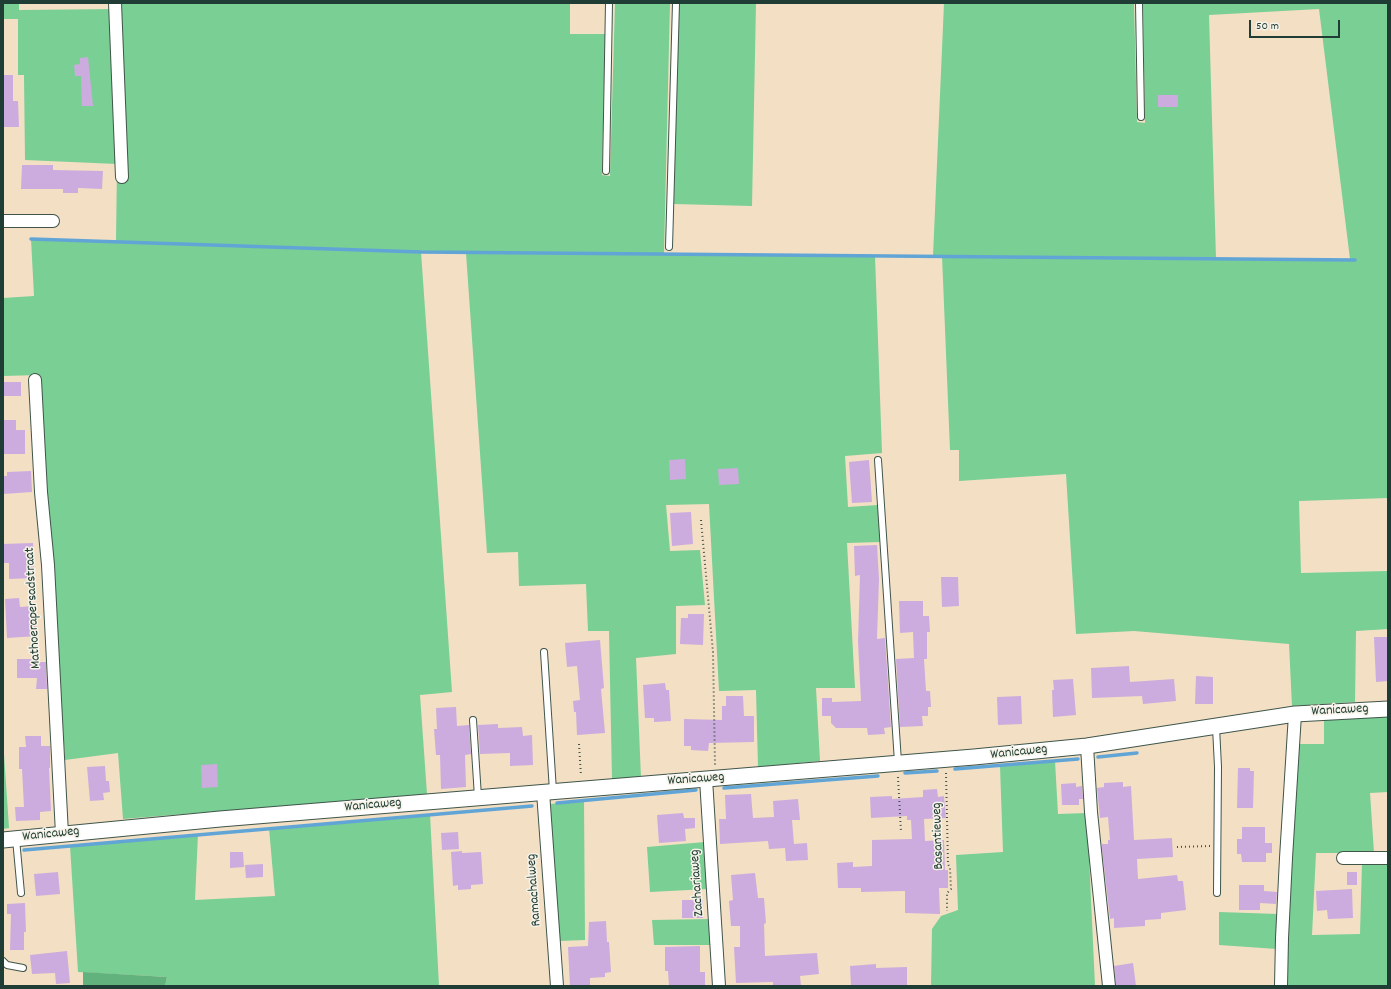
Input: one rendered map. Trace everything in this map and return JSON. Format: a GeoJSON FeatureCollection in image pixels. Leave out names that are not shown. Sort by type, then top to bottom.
{"type":"FeatureCollection","features":[{"type":"Feature","properties":{"kind":"street"},"geometry":{"type":"LineString","coordinates":[[115,3],[122,177]]}},
{"type":"Feature","properties":{"kind":"street"},"geometry":{"type":"LineString","coordinates":[[3,221],[53,221]]}},
{"type":"Feature","properties":{"kind":"street","name":"Mathoerapersadstraat"},"geometry":{"type":"LineString","coordinates":[[34,380],[41,492],[48,565],[62,834]]}},
{"type":"Feature","properties":{"kind":"street","name":"Wanicaweg"},"geometry":{"type":"LineString","coordinates":[[9,840],[220,818],[946,760],[1087,746],[1295,714],[1388,709]]}},
{"type":"Feature","properties":{"kind":"street"},"geometry":{"type":"LineString","coordinates":[[1282,986],[1284,890],[1295,714]]}},
{"type":"Feature","properties":{"kind":"street"},"geometry":{"type":"LineString","coordinates":[[1087,746],[1090,812],[1109,986]]}},
{"type":"Feature","properties":{"kind":"street","name":"Zachariaweg"},"geometry":{"type":"LineString","coordinates":[[711,779],[719,986]]}},
{"type":"Feature","properties":{"kind":"street","name":"Ramachalweg"},"geometry":{"type":"LineString","coordinates":[[548,792],[557,986]]}},
{"type":"Feature","properties":{"kind":"street"},"geometry":{"type":"LineString","coordinates":[[1343,858],[1388,858]]}},
{"type":"Feature","properties":{"kind":"lane"},"geometry":{"type":"LineString","coordinates":[[606,171],[609,3]]}},
{"type":"Feature","properties":{"kind":"lane"},"geometry":{"type":"LineString","coordinates":[[669,247],[676,3]]}},
{"type":"Feature","properties":{"kind":"lane"},"geometry":{"type":"LineString","coordinates":[[1139,3],[1141,118]]}},
{"type":"Feature","properties":{"kind":"lane"},"geometry":{"type":"LineString","coordinates":[[878,460],[898,764]]}},
{"type":"Feature","properties":{"kind":"lane","name":"Ramachalweg"},"geometry":{"type":"LineString","coordinates":[[544,652],[548,792]]}},
{"type":"Feature","properties":{"kind":"lane"},"geometry":{"type":"LineString","coordinates":[[473,720],[478,797]]}},
{"type":"Feature","properties":{"kind":"lane"},"geometry":{"type":"LineString","coordinates":[[1216,727],[1218,767],[1216,892]]}},
{"type":"Feature","properties":{"kind":"lane"},"geometry":{"type":"LineString","coordinates":[[9,840],[21,894]]}},
{"type":"Feature","properties":{"kind":"lane"},"geometry":{"type":"LineString","coordinates":[[3,961],[7,965],[24,968]]}},
{"type":"Feature","properties":{"kind":"path"},"geometry":{"type":"LineString","coordinates":[[701,520],[713,652],[711,779]]}},
{"type":"Feature","properties":{"kind":"path"},"geometry":{"type":"LineString","coordinates":[[579,744],[582,789]]}},
{"type":"Feature","properties":{"kind":"path","name":"Basantieweg"},"geometry":{"type":"LineString","coordinates":[[946,760],[948,864],[950,868],[951,889],[947,893],[948,911]]}},
{"type":"Feature","properties":{"kind":"path"},"geometry":{"type":"LineString","coordinates":[[898,764],[901,832]]}},
{"type":"Feature","properties":{"kind":"path"},"geometry":{"type":"LineString","coordinates":[[1177,847],[1217,846]]}},
{"type":"Feature","properties":{"kind":"green space"},"geometry":{"type":"Polygon","coordinates":[[[3,3],[19,3],[19,10],[118,9],[118,3],[570,3],[570,34],[605,34],[602,175],[610,176],[615,3],[670,3],[664,253],[875,256],[882,453],[845,456],[848,507],[878,505],[880,542],[847,543],[855,688],[816,688],[820,761],[758,767],[756,690],[719,691],[709,504],[666,505],[670,551],[700,550],[705,605],[676,606],[676,654],[636,658],[641,778],[612,779],[609,631],[588,631],[586,584],[519,586],[518,552],[487,553],[466,253],[421,252],[452,692],[420,695],[427,794],[123,819],[118,753],[65,760],[53,564],[39,375],[3,376],[3,298],[34,296],[31,239],[116,242],[117,164],[25,160],[24,75],[18,75],[18,19],[3,19],[3,3]]]}},
{"type":"Feature","properties":{"kind":"green space"},"geometry":{"type":"Polygon","coordinates":[[[678,3],[756,3],[752,206],[674,204],[678,3]]]}},
{"type":"Feature","properties":{"kind":"green space"},"geometry":{"type":"Polygon","coordinates":[[[944,3],[1134,3],[1137,122],[1145,123],[1143,3],[1388,3],[1388,498],[1299,501],[1301,573],[1388,571],[1388,629],[1356,631],[1355,702],[1292,706],[1289,644],[1134,631],[1076,634],[1066,474],[959,481],[959,450],[950,450],[942,256],[933,256],[944,3]],[[1319,9],[1209,15],[1216,259],[1350,259],[1319,9]]]}},
{"type":"Feature","properties":{"kind":"green space"},"geometry":{"type":"Polygon","coordinates":[[[1388,715],[1388,792],[1370,793],[1374,853],[1316,853],[1312,935],[1360,934],[1362,863],[1388,863],[1388,986],[1288,986],[1288,936],[1297,744],[1324,744],[1324,719],[1388,715]]]}},
{"type":"Feature","properties":{"kind":"green space"},"geometry":{"type":"Polygon","coordinates":[[[3,739],[9,828],[3,829],[3,739]]]}},
{"type":"Feature","properties":{"kind":"green space"},"geometry":{"type":"Polygon","coordinates":[[[1055,761],[1058,814],[1087,813],[1095,986],[931,986],[932,929],[941,916],[958,910],[956,855],[1003,852],[1000,766],[1055,761]]]}},
{"type":"Feature","properties":{"kind":"green space"},"geometry":{"type":"Polygon","coordinates":[[[584,801],[585,940],[559,941],[550,804],[584,801]]]}},
{"type":"Feature","properties":{"kind":"green space"},"geometry":{"type":"Polygon","coordinates":[[[430,814],[439,986],[165,986],[167,977],[78,972],[70,846],[198,834],[195,900],[275,896],[269,828],[430,814]]]}},
{"type":"Feature","properties":{"kind":"green space"},"geometry":{"type":"Polygon","coordinates":[[[705,842],[708,889],[650,892],[647,847],[705,842]]]}},
{"type":"Feature","properties":{"kind":"green space"},"geometry":{"type":"Polygon","coordinates":[[[1219,912],[1278,914],[1277,949],[1219,945],[1219,912]]]}},
{"type":"Feature","properties":{"kind":"green space"},"geometry":{"type":"Polygon","coordinates":[[[711,919],[712,945],[654,945],[652,920],[711,919]]]}},
{"type":"Feature","properties":{"kind":"green space"},"geometry":{"type":"Polygon","coordinates":[[[83,972],[167,977],[165,986],[83,986],[83,972]]]}},
{"type":"Feature","properties":{"kind":"building"},"geometry":{"type":"Polygon","coordinates":[[[88,57],[93,106],[82,106],[81,76],[75,76],[74,65],[80,64],[80,58],[88,57]]]}},
{"type":"Feature","properties":{"kind":"building"},"geometry":{"type":"Polygon","coordinates":[[[3,75],[13,75],[13,101],[18,101],[19,127],[3,127],[3,75]]]}},
{"type":"Feature","properties":{"kind":"building"},"geometry":{"type":"Polygon","coordinates":[[[1158,95],[1178,95],[1178,107],[1158,107],[1158,95]]]}},
{"type":"Feature","properties":{"kind":"building"},"geometry":{"type":"Polygon","coordinates":[[[22,165],[53,165],[53,170],[103,171],[102,189],[78,188],[78,193],[63,193],[63,189],[21,189],[22,165]]]}},
{"type":"Feature","properties":{"kind":"building"},"geometry":{"type":"Polygon","coordinates":[[[3,382],[21,382],[21,396],[3,396],[3,382]]]}},
{"type":"Feature","properties":{"kind":"building"},"geometry":{"type":"Polygon","coordinates":[[[3,420],[16,420],[16,430],[25,430],[25,454],[3,454],[3,420]]]}},
{"type":"Feature","properties":{"kind":"building"},"geometry":{"type":"Polygon","coordinates":[[[685,459],[686,479],[670,480],[669,460],[685,459]]]}},
{"type":"Feature","properties":{"kind":"building"},"geometry":{"type":"Polygon","coordinates":[[[869,460],[872,502],[852,503],[849,462],[869,460]]]}},
{"type":"Feature","properties":{"kind":"building"},"geometry":{"type":"Polygon","coordinates":[[[738,468],[739,484],[719,485],[718,469],[738,468]]]}},
{"type":"Feature","properties":{"kind":"building"},"geometry":{"type":"Polygon","coordinates":[[[31,471],[32,492],[3,494],[3,476],[7,476],[7,472],[31,471]]]}},
{"type":"Feature","properties":{"kind":"building"},"geometry":{"type":"Polygon","coordinates":[[[691,512],[693,544],[672,546],[670,513],[691,512]]]}},
{"type":"Feature","properties":{"kind":"building"},"geometry":{"type":"Polygon","coordinates":[[[33,543],[34,578],[9,579],[9,563],[3,563],[3,544],[33,543]]]}},
{"type":"Feature","properties":{"kind":"building"},"geometry":{"type":"Polygon","coordinates":[[[877,545],[879,579],[877,639],[885,638],[891,727],[884,728],[885,734],[868,735],[867,728],[836,728],[831,723],[831,716],[822,716],[822,698],[832,698],[832,702],[861,701],[858,642],[860,575],[855,576],[854,546],[877,545]]]}},
{"type":"Feature","properties":{"kind":"building"},"geometry":{"type":"Polygon","coordinates":[[[941,577],[958,577],[959,606],[942,607],[941,577]]]}},
{"type":"Feature","properties":{"kind":"building"},"geometry":{"type":"Polygon","coordinates":[[[19,598],[20,607],[35,606],[37,636],[7,638],[5,599],[19,598]]]}},
{"type":"Feature","properties":{"kind":"building"},"geometry":{"type":"Polygon","coordinates":[[[899,601],[923,601],[923,616],[929,616],[930,632],[927,632],[927,659],[924,659],[926,691],[930,691],[931,707],[928,707],[928,716],[922,716],[923,726],[900,727],[896,659],[914,658],[913,632],[900,633],[899,601]]]}},
{"type":"Feature","properties":{"kind":"building"},"geometry":{"type":"Polygon","coordinates":[[[688,614],[704,614],[703,645],[680,644],[681,618],[688,618],[688,614]]]}},
{"type":"Feature","properties":{"kind":"building"},"geometry":{"type":"Polygon","coordinates":[[[1374,637],[1388,637],[1388,681],[1376,682],[1374,637]]]}},
{"type":"Feature","properties":{"kind":"building"},"geometry":{"type":"Polygon","coordinates":[[[600,640],[604,688],[601,689],[605,733],[577,735],[576,712],[574,712],[573,701],[580,700],[577,666],[567,667],[565,643],[600,640]]]}},
{"type":"Feature","properties":{"kind":"building"},"geometry":{"type":"Polygon","coordinates":[[[17,659],[36,659],[36,662],[46,662],[47,689],[36,689],[37,678],[17,678],[17,659]]]}},
{"type":"Feature","properties":{"kind":"building"},"geometry":{"type":"Polygon","coordinates":[[[1129,666],[1130,682],[1174,679],[1176,701],[1143,704],[1142,696],[1092,698],[1091,668],[1129,666]]]}},
{"type":"Feature","properties":{"kind":"building"},"geometry":{"type":"Polygon","coordinates":[[[1196,676],[1213,677],[1213,704],[1195,704],[1196,676]]]}},
{"type":"Feature","properties":{"kind":"building"},"geometry":{"type":"Polygon","coordinates":[[[1073,679],[1076,715],[1053,717],[1053,680],[1073,679]]]}},
{"type":"Feature","properties":{"kind":"building"},"geometry":{"type":"Polygon","coordinates":[[[665,683],[666,690],[669,690],[671,721],[654,722],[654,718],[645,718],[643,685],[665,683]]]}},
{"type":"Feature","properties":{"kind":"building"},"geometry":{"type":"Polygon","coordinates":[[[726,696],[743,696],[744,716],[754,716],[754,742],[709,743],[708,751],[691,750],[691,746],[684,746],[684,719],[722,720],[722,706],[726,706],[726,696]]]}},
{"type":"Feature","properties":{"kind":"building"},"geometry":{"type":"Polygon","coordinates":[[[1021,696],[1022,724],[998,725],[997,697],[1021,696]]]}},
{"type":"Feature","properties":{"kind":"building"},"geometry":{"type":"Polygon","coordinates":[[[456,707],[457,726],[469,725],[471,754],[465,755],[466,787],[441,789],[440,755],[436,755],[434,729],[437,729],[436,708],[456,707]]]}},
{"type":"Feature","properties":{"kind":"building"},"geometry":{"type":"Polygon","coordinates":[[[498,724],[498,728],[522,727],[523,736],[532,735],[533,765],[510,766],[510,753],[480,754],[478,725],[498,724]]]}},
{"type":"Feature","properties":{"kind":"building"},"geometry":{"type":"Polygon","coordinates":[[[25,736],[41,736],[41,746],[50,746],[49,768],[51,811],[40,812],[40,820],[16,821],[15,807],[24,807],[22,769],[19,769],[19,747],[26,747],[25,736]]]}},
{"type":"Feature","properties":{"kind":"building"},"geometry":{"type":"Polygon","coordinates":[[[217,764],[218,787],[202,788],[201,765],[217,764]]]}},
{"type":"Feature","properties":{"kind":"building"},"geometry":{"type":"Polygon","coordinates":[[[105,766],[106,781],[109,781],[110,792],[103,793],[104,800],[90,801],[87,767],[105,766]]]}},
{"type":"Feature","properties":{"kind":"building"},"geometry":{"type":"Polygon","coordinates":[[[1238,768],[1250,768],[1250,771],[1254,771],[1253,808],[1237,808],[1238,768]]]}},
{"type":"Feature","properties":{"kind":"building"},"geometry":{"type":"Polygon","coordinates":[[[1123,782],[1123,787],[1131,786],[1134,840],[1172,838],[1173,857],[1137,859],[1138,879],[1177,875],[1178,881],[1183,881],[1186,910],[1161,913],[1161,919],[1145,920],[1145,926],[1114,928],[1114,918],[1110,919],[1102,849],[1102,844],[1108,844],[1108,840],[1110,840],[1108,817],[1100,818],[1097,788],[1104,787],[1104,783],[1123,782]]]}},
{"type":"Feature","properties":{"kind":"building"},"geometry":{"type":"Polygon","coordinates":[[[1076,783],[1076,787],[1082,786],[1083,799],[1079,799],[1079,805],[1062,805],[1061,784],[1076,783]]]}},
{"type":"Feature","properties":{"kind":"building"},"geometry":{"type":"Polygon","coordinates":[[[937,789],[938,797],[944,796],[946,818],[924,819],[925,841],[944,840],[945,870],[948,870],[948,888],[939,888],[940,914],[905,913],[905,891],[861,892],[861,888],[838,888],[837,863],[853,862],[853,867],[872,866],[872,840],[912,839],[911,820],[907,820],[907,816],[871,818],[870,797],[892,796],[892,799],[923,797],[923,790],[937,789]]]}},
{"type":"Feature","properties":{"kind":"building"},"geometry":{"type":"Polygon","coordinates":[[[751,794],[753,818],[774,817],[773,801],[798,799],[800,820],[792,820],[794,844],[807,843],[808,860],[786,861],[785,848],[769,849],[768,841],[720,844],[719,819],[726,819],[725,795],[751,794]]]}},
{"type":"Feature","properties":{"kind":"building"},"geometry":{"type":"Polygon","coordinates":[[[683,813],[684,818],[695,818],[695,828],[685,829],[686,841],[659,843],[657,815],[683,813]]]}},
{"type":"Feature","properties":{"kind":"building"},"geometry":{"type":"Polygon","coordinates":[[[1242,827],[1265,827],[1265,843],[1272,843],[1272,853],[1266,853],[1266,862],[1242,862],[1241,854],[1237,854],[1237,839],[1242,839],[1242,827]]]}},
{"type":"Feature","properties":{"kind":"building"},"geometry":{"type":"Polygon","coordinates":[[[458,832],[459,849],[442,850],[441,833],[458,832]]]}},
{"type":"Feature","properties":{"kind":"building"},"geometry":{"type":"Polygon","coordinates":[[[462,851],[462,853],[481,852],[483,884],[471,885],[471,889],[458,890],[458,885],[453,886],[451,852],[462,851]]]}},
{"type":"Feature","properties":{"kind":"building"},"geometry":{"type":"Polygon","coordinates":[[[230,852],[243,852],[244,867],[230,868],[230,852]]]}},
{"type":"Feature","properties":{"kind":"building"},"geometry":{"type":"Polygon","coordinates":[[[263,864],[263,877],[246,878],[245,865],[263,864]]]}},
{"type":"Feature","properties":{"kind":"building"},"geometry":{"type":"Polygon","coordinates":[[[58,872],[60,894],[36,896],[34,874],[58,872]]]}},
{"type":"Feature","properties":{"kind":"building"},"geometry":{"type":"Polygon","coordinates":[[[1347,872],[1357,872],[1357,885],[1347,885],[1347,872]]]}},
{"type":"Feature","properties":{"kind":"building"},"geometry":{"type":"Polygon","coordinates":[[[755,873],[758,898],[764,898],[766,923],[764,924],[765,956],[817,953],[819,974],[800,976],[801,986],[773,986],[773,982],[736,983],[734,947],[740,947],[740,926],[731,926],[729,901],[733,900],[731,875],[755,873]]]}},
{"type":"Feature","properties":{"kind":"building"},"geometry":{"type":"Polygon","coordinates":[[[1239,885],[1264,885],[1264,891],[1277,892],[1276,904],[1260,903],[1260,910],[1239,910],[1239,885]]]}},
{"type":"Feature","properties":{"kind":"building"},"geometry":{"type":"Polygon","coordinates":[[[1352,889],[1353,918],[1328,919],[1327,910],[1317,911],[1316,891],[1352,889]]]}},
{"type":"Feature","properties":{"kind":"building"},"geometry":{"type":"Polygon","coordinates":[[[682,900],[703,900],[703,918],[682,918],[682,900]]]}},
{"type":"Feature","properties":{"kind":"building"},"geometry":{"type":"Polygon","coordinates":[[[25,903],[26,932],[24,932],[24,950],[10,950],[11,914],[7,914],[7,904],[25,903]]]}},
{"type":"Feature","properties":{"kind":"building"},"geometry":{"type":"Polygon","coordinates":[[[606,921],[611,972],[605,973],[605,977],[590,978],[590,986],[570,986],[568,947],[588,946],[589,922],[606,921]]]}},
{"type":"Feature","properties":{"kind":"building"},"geometry":{"type":"Polygon","coordinates":[[[700,946],[700,972],[705,972],[705,986],[669,986],[668,971],[665,971],[665,947],[700,946]]]}},
{"type":"Feature","properties":{"kind":"building"},"geometry":{"type":"Polygon","coordinates":[[[67,951],[70,983],[56,984],[55,973],[32,974],[30,955],[67,951]]]}},
{"type":"Feature","properties":{"kind":"building"},"geometry":{"type":"Polygon","coordinates":[[[1133,963],[1136,986],[1116,986],[1114,966],[1133,963]]]}},
{"type":"Feature","properties":{"kind":"building"},"geometry":{"type":"Polygon","coordinates":[[[876,964],[876,968],[907,967],[907,986],[851,986],[850,966],[876,964]]]}},
{"type":"Feature","properties":{"kind":"waterway"},"geometry":{"type":"LineString","coordinates":[[31,239],[421,252],[1355,260]]}},
{"type":"Feature","properties":{"kind":"waterway"},"geometry":{"type":"LineString","coordinates":[[1098,757],[1137,753]]}},
{"type":"Feature","properties":{"kind":"waterway"},"geometry":{"type":"LineString","coordinates":[[955,769],[1078,759]]}},
{"type":"Feature","properties":{"kind":"waterway"},"geometry":{"type":"LineString","coordinates":[[905,773],[937,771]]}},
{"type":"Feature","properties":{"kind":"waterway"},"geometry":{"type":"LineString","coordinates":[[724,788],[878,776]]}},
{"type":"Feature","properties":{"kind":"waterway"},"geometry":{"type":"LineString","coordinates":[[557,803],[696,790]]}},
{"type":"Feature","properties":{"kind":"waterway"},"geometry":{"type":"LineString","coordinates":[[24,850],[532,806]]}}]}
